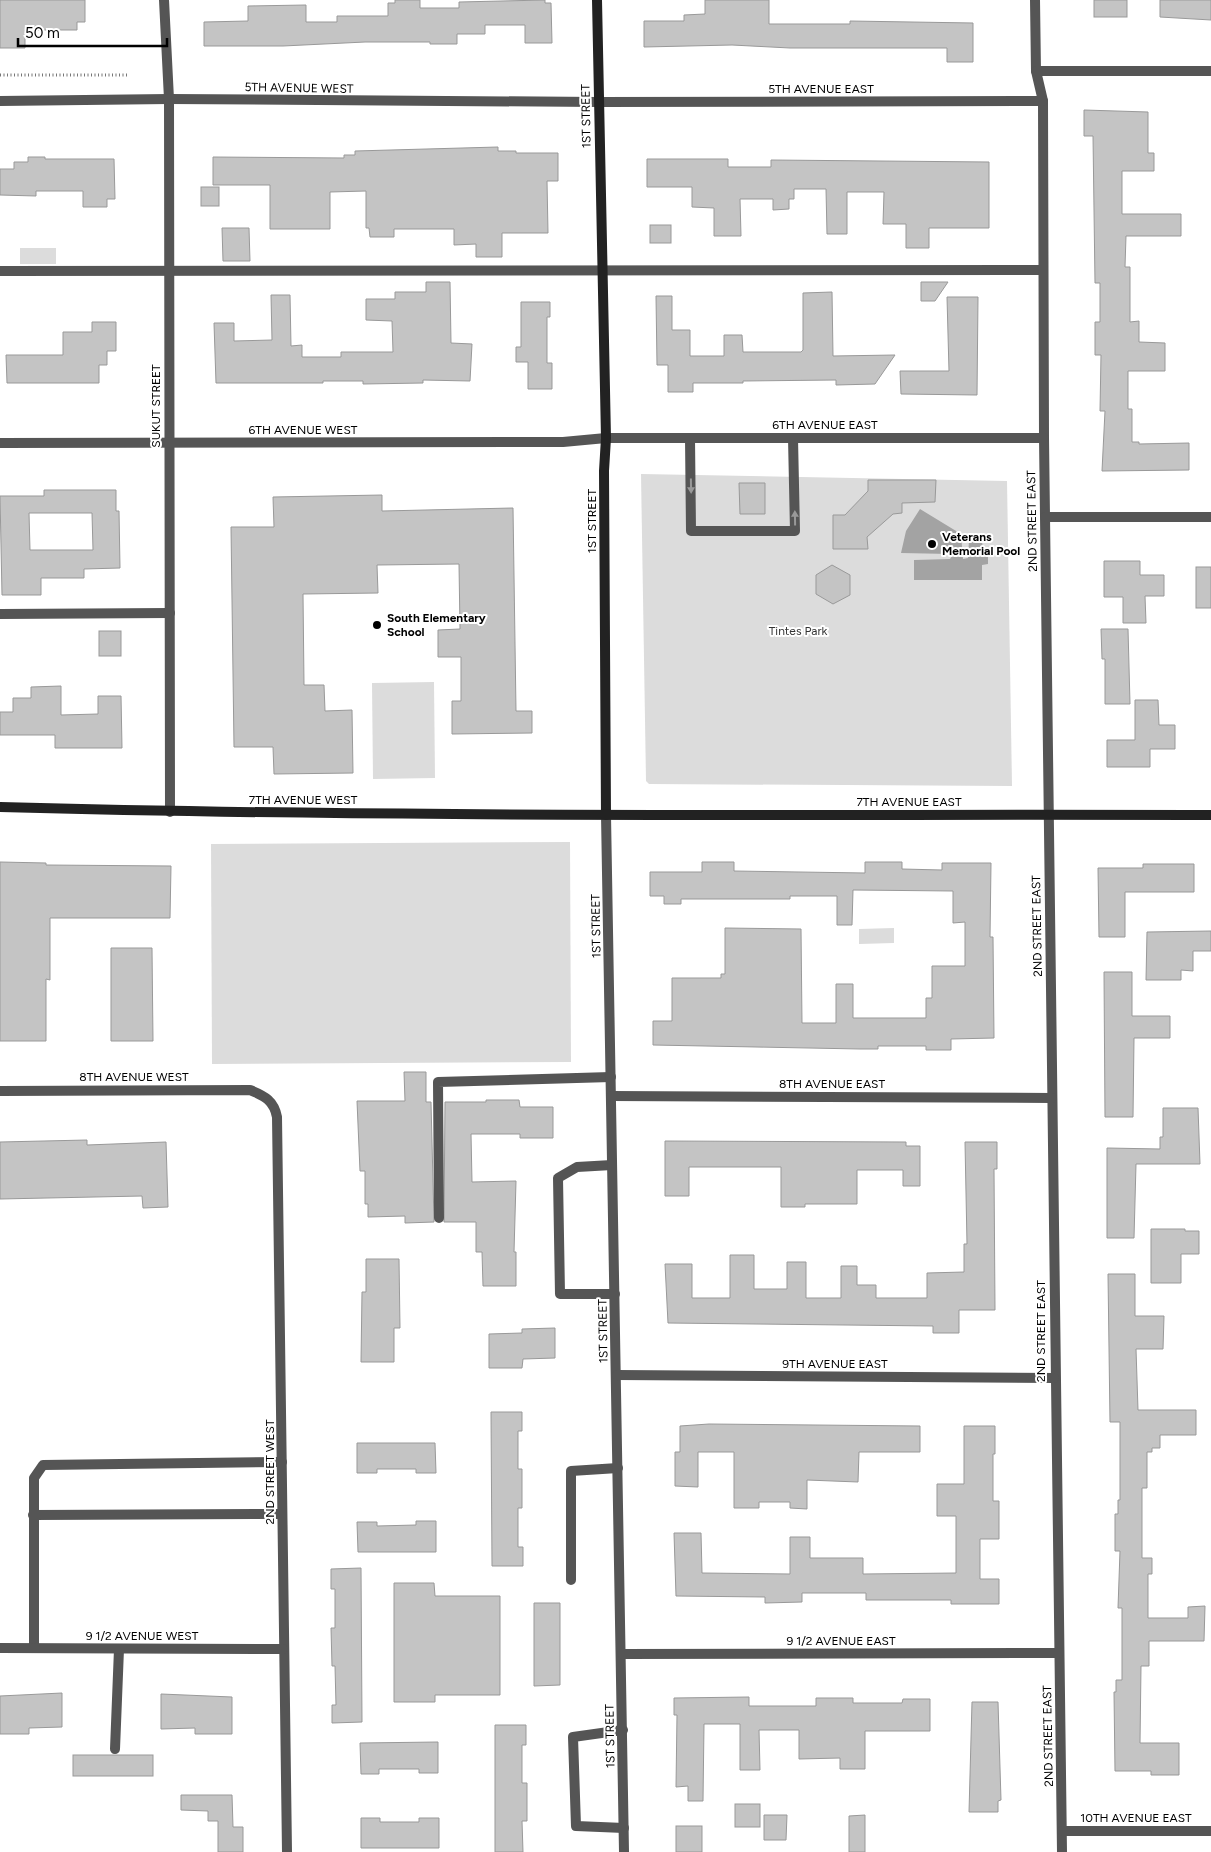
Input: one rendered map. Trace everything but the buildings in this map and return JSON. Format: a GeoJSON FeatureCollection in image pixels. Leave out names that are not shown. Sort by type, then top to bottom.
{"type":"FeatureCollection","features":[{"type":"Feature","properties":{"kind":"street","name":"SUKUT STREET"},"geometry":{"type":"LineString","coordinates":[[164,0],[168,99],[170,812]]}},
{"type":"Feature","properties":{"kind":"street","name":"1ST STREET"},"geometry":{"type":"LineString","coordinates":[[597,0],[606,438],[604,471],[606,815],[624,1852]]}},
{"type":"Feature","properties":{"kind":"street","name":"2ND STREET EAST"},"geometry":{"type":"LineString","coordinates":[[1035,0],[1036,72],[1043,100],[1044,438],[1054,1378],[1062,1852]]}},
{"type":"Feature","properties":{"kind":"street"},"geometry":{"type":"LineString","coordinates":[[1036,72],[1211,71]]}},
{"type":"Feature","properties":{"kind":"street","name":"5TH AVENUE WEST"},"geometry":{"type":"LineString","coordinates":[[0,101],[168,99],[598,102]]}},
{"type":"Feature","properties":{"kind":"street","name":"5TH AVENUE EAST"},"geometry":{"type":"LineString","coordinates":[[598,102],[1043,100]]}},
{"type":"Feature","properties":{"kind":"street"},"geometry":{"type":"LineString","coordinates":[[0,272],[1043,270]]}},
{"type":"Feature","properties":{"kind":"street","name":"6TH AVENUE EAST"},"geometry":{"type":"LineString","coordinates":[[606,438],[1044,438]]}},
{"type":"Feature","properties":{"kind":"street","name":"6TH AVENUE WEST"},"geometry":{"type":"LineString","coordinates":[[0,443],[563,442],[606,438]]}},
{"type":"Feature","properties":{"kind":"street"},"geometry":{"type":"LineString","coordinates":[[690,438],[691,531],[795,531],[793,438]]}},
{"type":"Feature","properties":{"kind":"street"},"geometry":{"type":"LineString","coordinates":[[1045,517],[1211,517]]}},
{"type":"Feature","properties":{"kind":"street"},"geometry":{"type":"LineString","coordinates":[[0,614],[170,613]]}},
{"type":"Feature","properties":{"kind":"street","name":"7TH AVENUE WEST"},"geometry":{"type":"LineString","coordinates":[[0,807],[170,812],[606,815]]}},
{"type":"Feature","properties":{"kind":"street","name":"7TH AVENUE EAST"},"geometry":{"type":"LineString","coordinates":[[606,815],[1211,815]]}},
{"type":"Feature","properties":{"kind":"street"},"geometry":{"type":"LineString","coordinates":[[439,1218],[438,1082],[611,1077]]}},
{"type":"Feature","properties":{"kind":"street","name":"8TH AVENUE WEST"},"geometry":{"type":"LineString","coordinates":[[0,1091],[250,1090],[266,1096]]}},
{"type":"Feature","properties":{"kind":"street","name":"2ND STREET WEST"},"geometry":{"type":"LineString","coordinates":[[266,1096],[275,1108],[277,1117],[287,1852]]}},
{"type":"Feature","properties":{"kind":"street","name":"8TH AVENUE EAST"},"geometry":{"type":"LineString","coordinates":[[611,1096],[1052,1098]]}},
{"type":"Feature","properties":{"kind":"street"},"geometry":{"type":"LineString","coordinates":[[612,1164],[577,1167],[558,1178],[560,1294],[615,1294]]}},
{"type":"Feature","properties":{"kind":"street","name":"9TH AVENUE EAST"},"geometry":{"type":"LineString","coordinates":[[616,1374],[1054,1378]]}},
{"type":"Feature","properties":{"kind":"street"},"geometry":{"type":"LineString","coordinates":[[34,1648],[34,1478],[43,1465],[282,1462]]}},
{"type":"Feature","properties":{"kind":"street"},"geometry":{"type":"LineString","coordinates":[[572,1580],[571,1470],[618,1468]]}},
{"type":"Feature","properties":{"kind":"street"},"geometry":{"type":"LineString","coordinates":[[34,1515],[282,1514]]}},
{"type":"Feature","properties":{"kind":"street","name":"9 1/2 AVENUE WEST"},"geometry":{"type":"LineString","coordinates":[[0,1648],[283,1649]]}},
{"type":"Feature","properties":{"kind":"street"},"geometry":{"type":"LineString","coordinates":[[115,1749],[119,1649]]}},
{"type":"Feature","properties":{"kind":"street","name":"9 1/2 AVENUE EAST"},"geometry":{"type":"LineString","coordinates":[[622,1654],[1060,1654]]}},
{"type":"Feature","properties":{"kind":"street"},"geometry":{"type":"LineString","coordinates":[[622,1730],[573,1737],[576,1826],[624,1828]]}},
{"type":"Feature","properties":{"kind":"street","name":"10TH AVENUE EAST"},"geometry":{"type":"LineString","coordinates":[[1062,1831],[1211,1831]]}},
{"type":"Feature","properties":{"kind":"path"},"geometry":{"type":"LineString","coordinates":[[0,75],[129,75]]}},
{"type":"Feature","properties":{"kind":"green space"},"geometry":{"type":"Polygon","coordinates":[[[20,248],[56,248],[56,264],[20,264],[20,248]]]}},
{"type":"Feature","properties":{"kind":"green space","name":"Tintes Park"},"geometry":{"type":"Polygon","coordinates":[[[641,474],[1007,481],[1012,786],[649,784],[646,781],[641,474]]]}},
{"type":"Feature","properties":{"kind":"green space"},"geometry":{"type":"Polygon","coordinates":[[[434,682],[435,778],[373,779],[372,683],[434,682]]]}},
{"type":"Feature","properties":{"kind":"green space"},"geometry":{"type":"Polygon","coordinates":[[[570,842],[571,1062],[212,1064],[211,844],[570,842]]]}},
{"type":"Feature","properties":{"kind":"green space"},"geometry":{"type":"Polygon","coordinates":[[[894,928],[894,943],[859,944],[859,929],[894,928]]]}},
{"type":"Feature","properties":{"kind":"shaded area","name":"Veterans Memorial Pool"},"geometry":{"type":"Polygon","coordinates":[[[920,509],[961,534],[963,559],[968,558],[969,540],[982,540],[983,554],[988,554],[988,564],[982,565],[982,580],[914,580],[914,560],[950,559],[952,556],[950,554],[901,553],[906,531],[920,509]]]}},
{"type":"Feature","properties":{"kind":"place","name":"Veterans Memorial Pool"},"geometry":{"type":"Point","coordinates":[932,544]}},
{"type":"Feature","properties":{"kind":"place","name":"South Elementary School"},"geometry":{"type":"Point","coordinates":[377,625]}}]}
